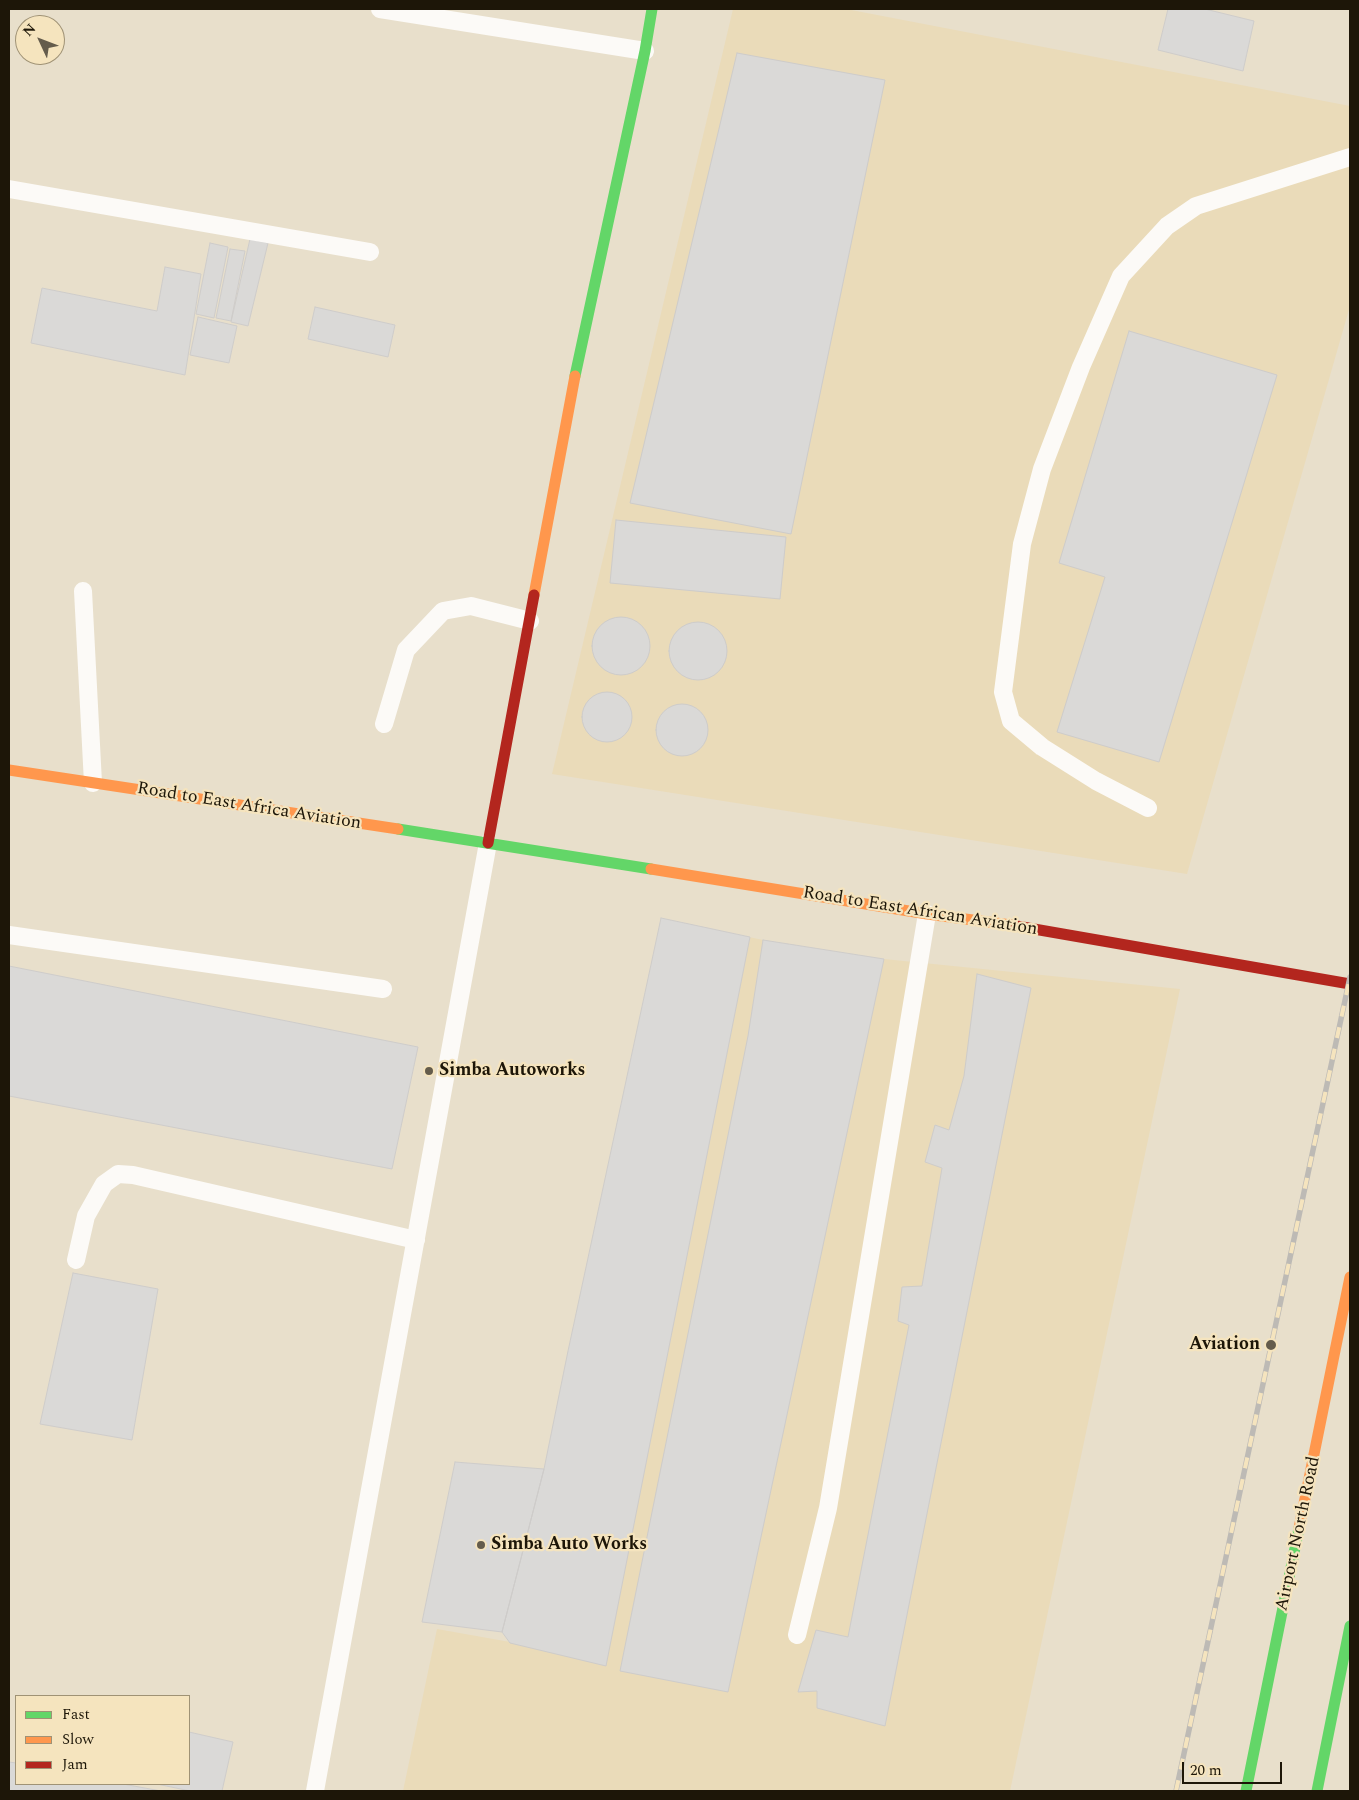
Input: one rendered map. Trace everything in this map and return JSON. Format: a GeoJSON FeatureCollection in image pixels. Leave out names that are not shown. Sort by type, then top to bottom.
{"type":"FeatureCollection","features":[{"type":"Feature","properties":{"kind":"street"},"geometry":{"type":"LineString","coordinates":[[488,843],[576,369],[645,51],[652,9]]}},
{"type":"Feature","properties":{"kind":"street","name":"Road to East Africa Aviation"},"geometry":{"type":"LineString","coordinates":[[9,770],[488,843]]}},
{"type":"Feature","properties":{"kind":"street","name":"Road to East African Aviation"},"geometry":{"type":"LineString","coordinates":[[488,843],[927,914],[1022,927],[1350,984]]}},
{"type":"Feature","properties":{"kind":"street","name":"Airport North Road"},"geometry":{"type":"LineString","coordinates":[[1246,1791],[1350,1277]]}},
{"type":"Feature","properties":{"kind":"street"},"geometry":{"type":"LineString","coordinates":[[1317,1791],[1350,1626]]}},
{"type":"Feature","properties":{"kind":"lane"},"geometry":{"type":"LineString","coordinates":[[380,9],[645,51]]}},
{"type":"Feature","properties":{"kind":"lane"},"geometry":{"type":"LineString","coordinates":[[1148,808],[1096,781],[1050,752],[1011,721],[1003,692],[1022,544],[1042,469],[1081,368],[1120,276],[1167,226],[1196,206],[1350,157]]}},
{"type":"Feature","properties":{"kind":"lane"},"geometry":{"type":"LineString","coordinates":[[9,189],[370,252]]}},
{"type":"Feature","properties":{"kind":"lane"},"geometry":{"type":"LineString","coordinates":[[83,591],[93,783]]}},
{"type":"Feature","properties":{"kind":"lane"},"geometry":{"type":"LineString","coordinates":[[384,724],[406,650],[443,611],[471,606],[530,621]]}},
{"type":"Feature","properties":{"kind":"lane"},"geometry":{"type":"LineString","coordinates":[[315,1791],[488,843]]}},
{"type":"Feature","properties":{"kind":"lane"},"geometry":{"type":"LineString","coordinates":[[797,1635],[828,1508],[927,914]]}},
{"type":"Feature","properties":{"kind":"lane"},"geometry":{"type":"LineString","coordinates":[[9,935],[383,989]]}},
{"type":"Feature","properties":{"kind":"lane"},"geometry":{"type":"LineString","coordinates":[[76,1260],[86,1216],[104,1184],[118,1174],[133,1175],[416,1240]]}},
{"type":"Feature","properties":{"kind":"shaded area"},"geometry":{"type":"Polygon","coordinates":[[[733,9],[846,9],[1350,106],[1350,306],[1187,874],[552,774],[733,9]]]}},
{"type":"Feature","properties":{"kind":"shaded area"},"geometry":{"type":"Polygon","coordinates":[[[661,918],[763,940],[884,959],[1180,989],[1010,1791],[403,1791],[437,1629],[510,1642],[568,1351],[661,918]]]}},
{"type":"Feature","properties":{"kind":"building"},"geometry":{"type":"Polygon","coordinates":[[[1168,9],[1205,9],[1254,21],[1243,71],[1158,50],[1168,9]]]}},
{"type":"Feature","properties":{"kind":"building"},"geometry":{"type":"Polygon","coordinates":[[[737,53],[885,80],[791,534],[630,503],[737,53]]]}},
{"type":"Feature","properties":{"kind":"building"},"geometry":{"type":"Polygon","coordinates":[[[250,239],[268,243],[248,326],[231,322],[250,239]]]}},
{"type":"Feature","properties":{"kind":"building"},"geometry":{"type":"Polygon","coordinates":[[[210,243],[228,247],[214,318],[196,314],[210,243]]]}},
{"type":"Feature","properties":{"kind":"building"},"geometry":{"type":"Polygon","coordinates":[[[230,249],[245,251],[231,321],[216,318],[230,249]]]}},
{"type":"Feature","properties":{"kind":"building"},"geometry":{"type":"Polygon","coordinates":[[[165,267],[201,274],[185,375],[31,343],[42,288],[157,311],[165,267]]]}},
{"type":"Feature","properties":{"kind":"building"},"geometry":{"type":"Polygon","coordinates":[[[315,307],[395,325],[388,357],[308,339],[315,307]]]}},
{"type":"Feature","properties":{"kind":"building"},"geometry":{"type":"Polygon","coordinates":[[[198,317],[237,326],[229,363],[190,355],[198,317]]]}},
{"type":"Feature","properties":{"kind":"building"},"geometry":{"type":"Polygon","coordinates":[[[1129,331],[1277,375],[1159,762],[1057,732],[1105,577],[1059,563],[1129,331]]]}},
{"type":"Feature","properties":{"kind":"building"},"geometry":{"type":"Polygon","coordinates":[[[616,520],[786,537],[780,599],[610,583],[616,520]]]}},
{"type":"Feature","properties":{"kind":"building"},"geometry":{"type":"Polygon","coordinates":[[[621,617],[632,619],[645,630],[650,646],[648,657],[637,670],[621,675],[610,673],[597,662],[592,646],[594,635],[605,622],[621,617]]]}},
{"type":"Feature","properties":{"kind":"building"},"geometry":{"type":"Polygon","coordinates":[[[698,622],[714,627],[722,635],[727,651],[722,667],[714,675],[698,680],[682,675],[674,667],[669,651],[674,635],[682,627],[698,622]]]}},
{"type":"Feature","properties":{"kind":"building"},"geometry":{"type":"Polygon","coordinates":[[[607,692],[625,699],[632,717],[625,735],[607,742],[589,735],[582,717],[589,699],[607,692]]]}},
{"type":"Feature","properties":{"kind":"building"},"geometry":{"type":"Polygon","coordinates":[[[677,704],[687,704],[701,711],[708,725],[708,735],[701,749],[687,756],[677,756],[667,752],[660,745],[656,735],[656,725],[660,715],[667,708],[677,704]]]}},
{"type":"Feature","properties":{"kind":"building"},"geometry":{"type":"Polygon","coordinates":[[[661,918],[750,937],[606,1666],[510,1643],[502,1632],[544,1469],[661,918]]]}},
{"type":"Feature","properties":{"kind":"building"},"geometry":{"type":"Polygon","coordinates":[[[763,940],[884,959],[728,1692],[620,1671],[748,1036],[763,940]]]}},
{"type":"Feature","properties":{"kind":"building"},"geometry":{"type":"Polygon","coordinates":[[[9,966],[418,1047],[392,1169],[9,1096],[9,966]]]}},
{"type":"Feature","properties":{"kind":"building"},"geometry":{"type":"Polygon","coordinates":[[[977,974],[1031,988],[885,1726],[817,1708],[817,1691],[798,1692],[816,1630],[848,1637],[909,1325],[898,1321],[902,1287],[922,1286],[942,1168],[925,1162],[935,1125],[949,1130],[964,1076],[977,974]]]}},
{"type":"Feature","properties":{"kind":"building"},"geometry":{"type":"Polygon","coordinates":[[[73,1273],[158,1289],[132,1440],[40,1424],[73,1273]]]}},
{"type":"Feature","properties":{"kind":"building","name":"Simba Auto Works"},"geometry":{"type":"Polygon","coordinates":[[[455,1462],[544,1469],[502,1632],[422,1622],[455,1462]]]}},
{"type":"Feature","properties":{"kind":"building"},"geometry":{"type":"Polygon","coordinates":[[[190,1732],[233,1742],[222,1791],[190,1791],[162,1785],[190,1785],[190,1732]]]}},
{"type":"Feature","properties":{"kind":"building"},"geometry":{"type":"Polygon","coordinates":[[[9,1762],[15,1763],[15,1785],[128,1785],[161,1791],[9,1791],[9,1762]]]}},
{"type":"Feature","properties":{"kind":"railway"},"geometry":{"type":"LineString","coordinates":[[1176,1791],[1350,977]]}},
{"type":"Feature","properties":{"kind":"traffic: fast"},"geometry":{"type":"LineString","coordinates":[[575,376],[645,51],[652,9]]}},
{"type":"Feature","properties":{"kind":"traffic: fast"},"geometry":{"type":"LineString","coordinates":[[398,829],[651,869]]}},
{"type":"Feature","properties":{"kind":"traffic: fast"},"geometry":{"type":"LineString","coordinates":[[1246,1791],[1299,1528]]}},
{"type":"Feature","properties":{"kind":"traffic: fast"},"geometry":{"type":"LineString","coordinates":[[1317,1791],[1350,1626]]}},
{"type":"Feature","properties":{"kind":"traffic: slow"},"geometry":{"type":"LineString","coordinates":[[534,595],[575,376]]}},
{"type":"Feature","properties":{"kind":"traffic: slow"},"geometry":{"type":"LineString","coordinates":[[9,770],[398,829]]}},
{"type":"Feature","properties":{"kind":"traffic: slow"},"geometry":{"type":"LineString","coordinates":[[651,869],[927,914],[1011,925]]}},
{"type":"Feature","properties":{"kind":"traffic: slow"},"geometry":{"type":"LineString","coordinates":[[1299,1528],[1350,1277]]}},
{"type":"Feature","properties":{"kind":"traffic: jam"},"geometry":{"type":"LineString","coordinates":[[488,843],[534,595]]}},
{"type":"Feature","properties":{"kind":"traffic: jam"},"geometry":{"type":"LineString","coordinates":[[1011,925],[1350,984]]}},
{"type":"Feature","properties":{"kind":"place","name":"Simba Autoworks"},"geometry":{"type":"Point","coordinates":[429,1071]}},
{"type":"Feature","properties":{"kind":"place","name":"Aviation"},"geometry":{"type":"Point","coordinates":[1271,1345]}},
{"type":"Feature","properties":{"kind":"place","name":"Simba Auto Works"},"geometry":{"type":"Point","coordinates":[481,1545]}}]}
